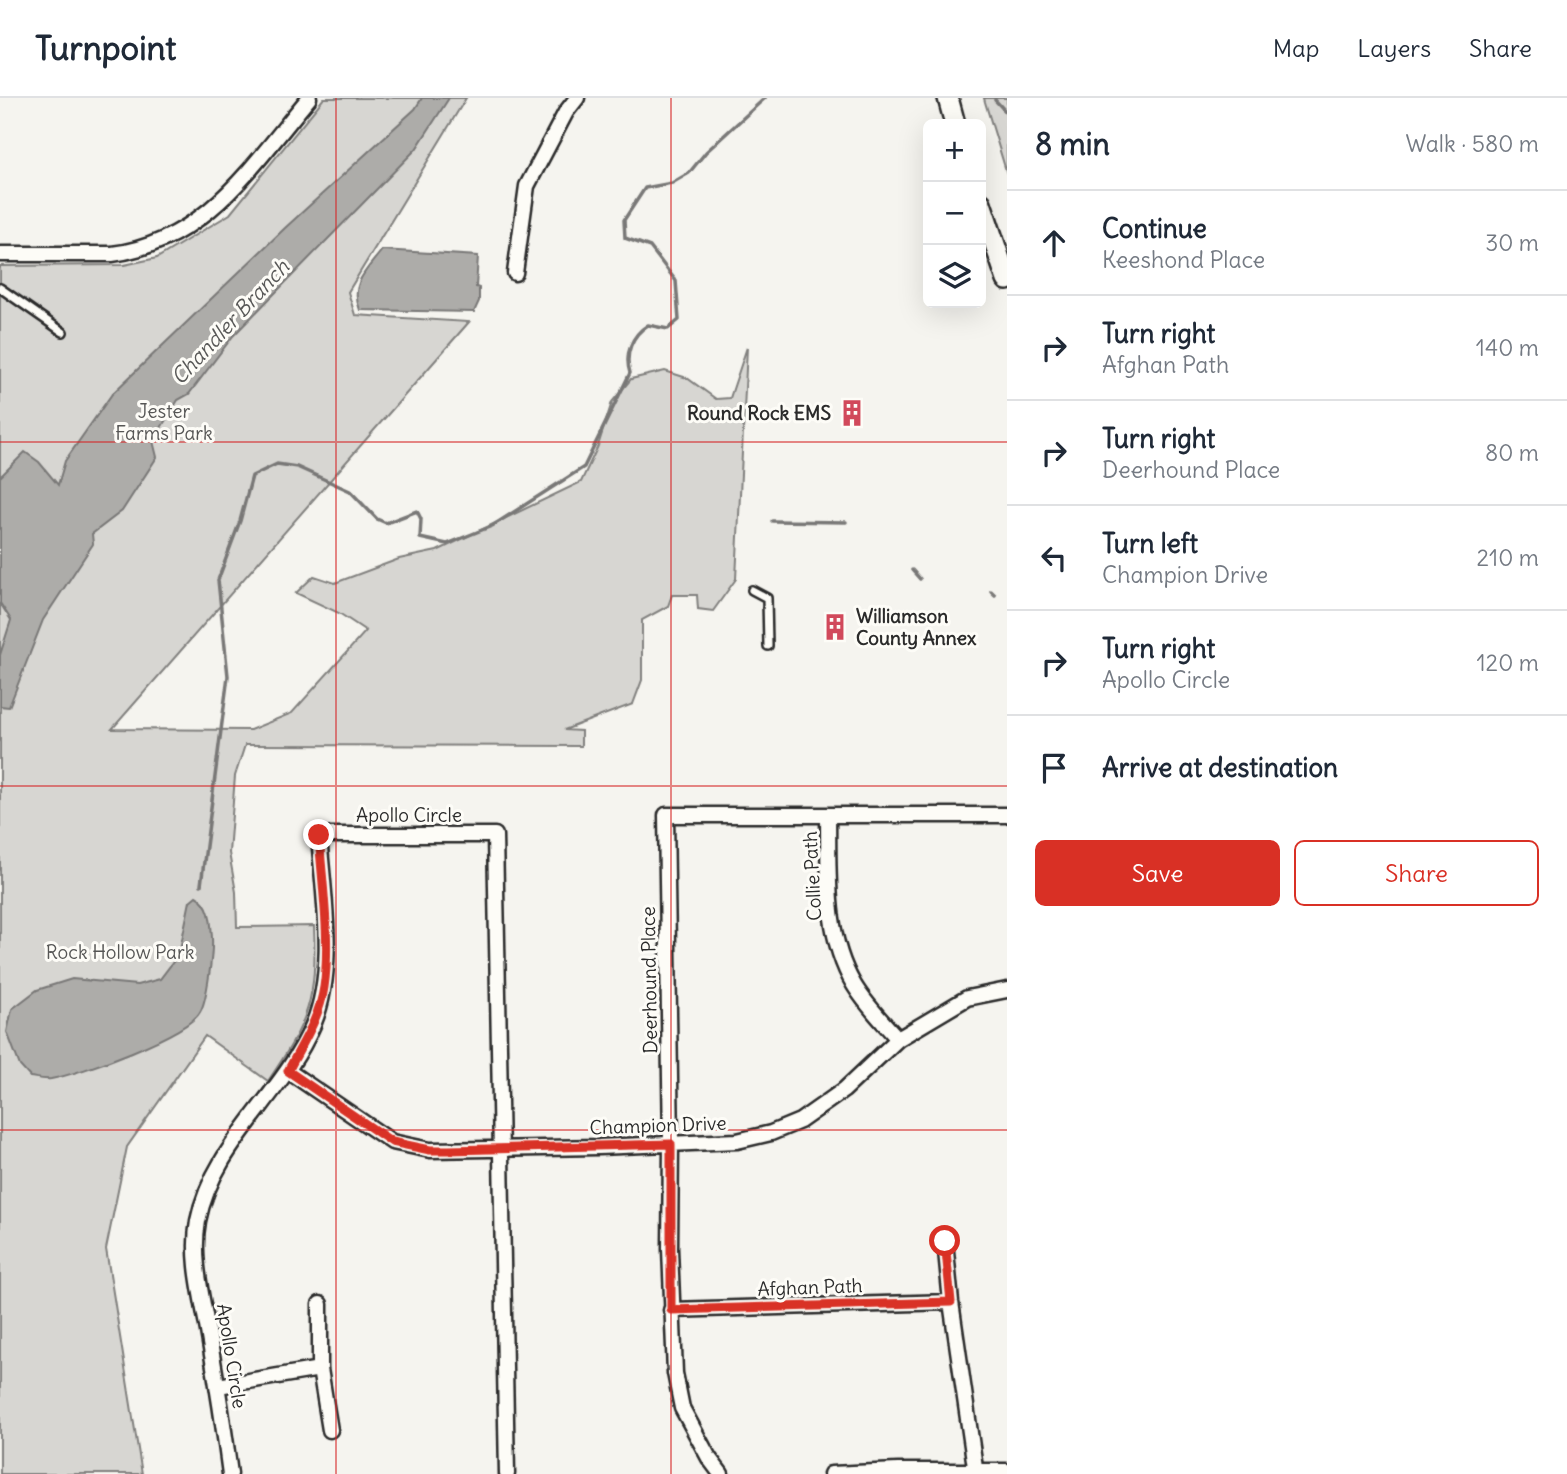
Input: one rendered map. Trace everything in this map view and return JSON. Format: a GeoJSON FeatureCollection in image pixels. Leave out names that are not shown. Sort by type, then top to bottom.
{"type":"FeatureCollection","features":[{"type":"Feature","properties":{"kind":"main road"},"geometry":{"type":"LineString","coordinates":[[948,98],[954,119]]}},
{"type":"Feature","properties":{"kind":"main road"},"geometry":{"type":"LineString","coordinates":[[986,218],[1007,280]]}},
{"type":"Feature","properties":{"kind":"street"},"geometry":{"type":"LineString","coordinates":[[0,254],[112,254],[129,252],[168,239],[231,192],[309,98]]}},
{"type":"Feature","properties":{"kind":"street"},"geometry":{"type":"LineString","coordinates":[[515,273],[527,186],[566,112],[578,98]]}},
{"type":"Feature","properties":{"kind":"street","name":"Deerhound Place"},"geometry":{"type":"LineString","coordinates":[[721,1474],[709,1458],[682,1408],[675,1373],[671,1310],[666,815],[1007,814]]}},
{"type":"Feature","properties":{"kind":"street","name":"Collie Path"},"geometry":{"type":"LineString","coordinates":[[828,816],[829,886],[836,940],[854,985],[898,1039]]}},
{"type":"Feature","properties":{"kind":"street","name":"Apollo Circle"},"geometry":{"type":"LineString","coordinates":[[230,1474],[198,1268],[198,1222],[209,1186],[224,1158],[288,1071],[313,1025],[324,988],[326,954],[319,835],[495,835],[507,1474]]}},
{"type":"Feature","properties":{"kind":"street","name":"Champion Drive"},"geometry":{"type":"LineString","coordinates":[[288,1071],[392,1142],[430,1150],[737,1141],[771,1133],[800,1121],[844,1090],[898,1039],[967,998],[1007,990]]}},
{"type":"Feature","properties":{"kind":"street"},"geometry":{"type":"LineString","coordinates":[[945,1241],[951,1302],[976,1473]]}},
{"type":"Feature","properties":{"kind":"street","name":"Afghan Path"},"geometry":{"type":"LineString","coordinates":[[671,1310],[951,1302]]}},
{"type":"Feature","properties":{"kind":"street"},"geometry":{"type":"LineString","coordinates":[[320,1304],[320,1369],[330,1430]]}},
{"type":"Feature","properties":{"kind":"street"},"geometry":{"type":"LineString","coordinates":[[218,1386],[320,1369]]}},
{"type":"Feature","properties":{"kind":"street"},"geometry":{"type":"LineString","coordinates":[[831,1474],[1007,1471]]}},
{"type":"Feature","properties":{"kind":"lane"},"geometry":{"type":"LineString","coordinates":[[0,288],[63,332]]}},
{"type":"Feature","properties":{"kind":"lane"},"geometry":{"type":"LineString","coordinates":[[752,590],[767,598],[768,646]]}},
{"type":"Feature","properties":{"kind":"green space"},"geometry":{"type":"Polygon","coordinates":[[[324,98],[466,98],[348,292],[355,315],[469,322],[112,729],[250,730],[292,713],[366,631],[339,613],[296,593],[314,576],[335,583],[399,559],[437,551],[581,482],[598,446],[612,402],[631,379],[665,371],[687,378],[716,399],[730,398],[747,347],[736,579],[713,611],[698,609],[697,595],[672,595],[668,606],[642,620],[642,680],[633,704],[564,730],[581,731],[581,746],[245,745],[235,776],[229,853],[236,892],[237,927],[314,926],[314,973],[308,1008],[293,1042],[268,1081],[205,1036],[127,1147],[106,1249],[142,1474],[0,1474],[0,266],[124,265],[157,258],[230,214],[324,98]]]}},
{"type":"Feature","properties":{"kind":"green space"},"geometry":{"type":"Polygon","coordinates":[[[984,98],[1007,98],[1007,174],[985,102],[984,98]]]}},
{"type":"Feature","properties":{"kind":"water","name":"Chandler Branch"},"geometry":{"type":"Polygon","coordinates":[[[422,98],[449,98],[416,149],[233,336],[189,394],[178,400],[153,441],[157,457],[122,511],[92,534],[93,544],[43,620],[9,707],[0,706],[0,655],[11,620],[0,603],[0,477],[25,452],[39,462],[58,485],[65,461],[112,394],[285,228],[415,109],[422,98]]]}},
{"type":"Feature","properties":{"kind":"water"},"geometry":{"type":"Polygon","coordinates":[[[382,250],[478,256],[476,287],[479,288],[479,301],[474,312],[360,310],[357,301],[358,285],[382,250]]]}},
{"type":"Feature","properties":{"kind":"water"},"geometry":{"type":"Polygon","coordinates":[[[196,896],[207,909],[212,938],[209,976],[200,1012],[191,1021],[155,1042],[107,1062],[51,1079],[30,1077],[20,1066],[7,1032],[12,1009],[37,990],[72,979],[137,985],[160,979],[179,954],[190,901],[196,896]]]}},
{"type":"Feature","properties":{"kind":"waterway"},"geometry":{"type":"LineString","coordinates":[[201,885],[228,676],[218,580],[240,521],[252,476],[277,464],[297,467],[350,491],[377,519],[386,523],[417,511],[421,519],[420,538],[447,544],[492,526],[584,467],[630,373],[628,359],[634,340],[648,325],[668,329],[679,320],[676,281],[650,247],[625,238],[624,220],[645,188],[672,183],[689,173],[706,152],[765,98]]}},
{"type":"Feature","properties":{"kind":"waterway"},"geometry":{"type":"LineString","coordinates":[[995,100],[1007,113]]}},
{"type":"Feature","properties":{"kind":"waterway"},"geometry":{"type":"LineString","coordinates":[[772,521],[846,522]]}},
{"type":"Feature","properties":{"kind":"waterway"},"geometry":{"type":"LineString","coordinates":[[912,570],[920,579]]}},
{"type":"Feature","properties":{"kind":"waterway"},"geometry":{"type":"LineString","coordinates":[[991,591],[995,595]]}},
{"type":"Feature","properties":{"kind":"place","name":"Round Rock EMS"},"geometry":{"type":"Point","coordinates":[852,413]}},
{"type":"Feature","properties":{"kind":"place","name":"Williamson County Annex"},"geometry":{"type":"Point","coordinates":[835,627]}},
{"type":"Feature","properties":{"kind":"route"},"geometry":{"type":"LineString","coordinates":[[319,835],[326,954],[324,988],[313,1025],[288,1071],[392,1142],[430,1150],[671,1144],[671,1310],[951,1302],[945,1241]]}},
{"type":"Feature","properties":{"kind":"park label","name":"Jester Farms Park"},"geometry":{"type":"Point","coordinates":[164,422]}},
{"type":"Feature","properties":{"kind":"park label","name":"Rock Hollow Park"},"geometry":{"type":"Point","coordinates":[120,952]}}]}
